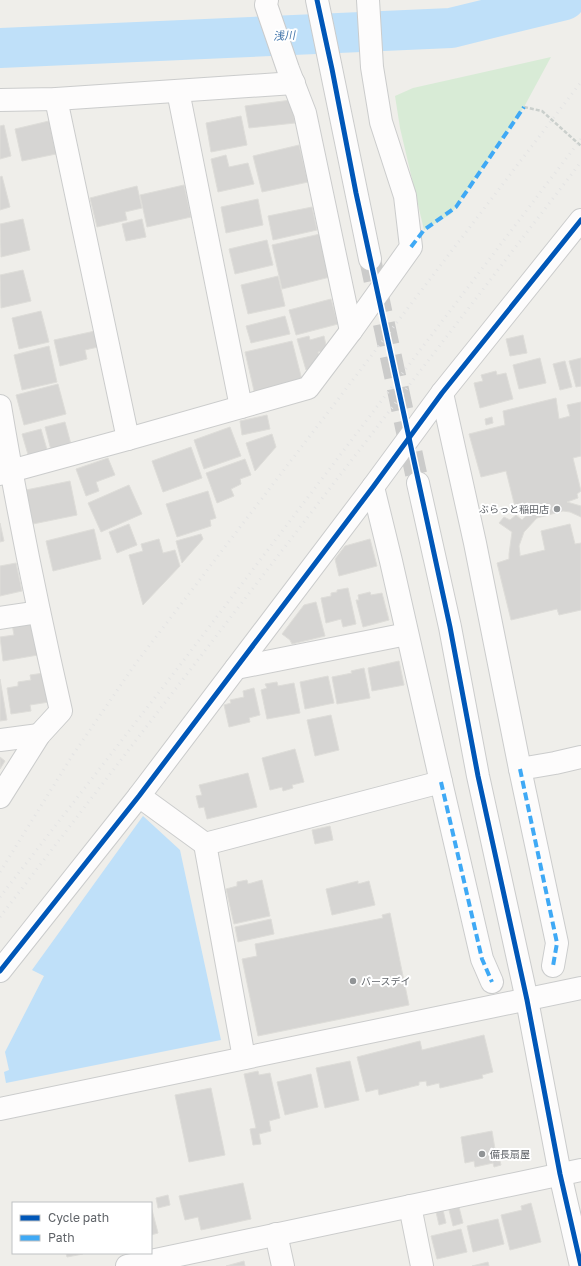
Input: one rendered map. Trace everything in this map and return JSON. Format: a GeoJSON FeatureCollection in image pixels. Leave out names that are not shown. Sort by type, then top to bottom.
{"type":"FeatureCollection","features":[{"type":"Feature","properties":{"kind":"street"},"geometry":{"type":"LineString","coordinates":[[317,1],[370,259]]}},
{"type":"Feature","properties":{"kind":"street"},"geometry":{"type":"LineString","coordinates":[[5,472],[308,388],[411,247],[405,196],[381,122],[372,67],[368,2]]}},
{"type":"Feature","properties":{"kind":"street"},"geometry":{"type":"LineString","coordinates":[[267,3],[305,113],[351,331]]}},
{"type":"Feature","properties":{"kind":"street"},"geometry":{"type":"LineString","coordinates":[[0,100],[56,99],[178,91],[291,76]]}},
{"type":"Feature","properties":{"kind":"street"},"geometry":{"type":"LineString","coordinates":[[178,91],[241,407]]}},
{"type":"Feature","properties":{"kind":"street"},"geometry":{"type":"LineString","coordinates":[[56,99],[128,439]]}},
{"type":"Feature","properties":{"kind":"street"},"geometry":{"type":"LineString","coordinates":[[0,971],[138,796],[236,668],[442,393],[581,220]]}},
{"type":"Feature","properties":{"kind":"street"},"geometry":{"type":"LineString","coordinates":[[442,393],[475,543],[557,944],[553,966]]}},
{"type":"Feature","properties":{"kind":"street"},"geometry":{"type":"LineString","coordinates":[[0,406],[5,472],[61,711],[38,735],[0,797]]}},
{"type":"Feature","properties":{"kind":"street"},"geometry":{"type":"LineString","coordinates":[[418,483],[450,627],[478,776],[526,1000],[571,1172],[581,1266]]}},
{"type":"Feature","properties":{"kind":"street"},"geometry":{"type":"LineString","coordinates":[[373,487],[482,959],[492,982]]}},
{"type":"Feature","properties":{"kind":"street"},"geometry":{"type":"LineString","coordinates":[[0,618],[39,612]]}},
{"type":"Feature","properties":{"kind":"street"},"geometry":{"type":"LineString","coordinates":[[236,668],[407,634]]}},
{"type":"Feature","properties":{"kind":"street"},"geometry":{"type":"LineString","coordinates":[[0,740],[38,735]]}},
{"type":"Feature","properties":{"kind":"street"},"geometry":{"type":"LineString","coordinates":[[520,768],[555,763],[581,757]]}},
{"type":"Feature","properties":{"kind":"street"},"geometry":{"type":"LineString","coordinates":[[205,844],[441,782]]}},
{"type":"Feature","properties":{"kind":"street"},"geometry":{"type":"LineString","coordinates":[[138,796],[205,844],[244,1058]]}},
{"type":"Feature","properties":{"kind":"street"},"geometry":{"type":"LineString","coordinates":[[0,1109],[581,988]]}},
{"type":"Feature","properties":{"kind":"street"},"geometry":{"type":"LineString","coordinates":[[127,1266],[571,1172]]}},
{"type":"Feature","properties":{"kind":"street"},"geometry":{"type":"LineString","coordinates":[[410,1206],[422,1266]]}},
{"type":"Feature","properties":{"kind":"street"},"geometry":{"type":"LineString","coordinates":[[276,1234],[283,1266]]}},
{"type":"Feature","properties":{"kind":"path"},"geometry":{"type":"LineString","coordinates":[[524,107],[542,111],[581,146]]}},
{"type":"Feature","properties":{"kind":"green space"},"geometry":{"type":"Polygon","coordinates":[[[551,57],[524,107],[451,214],[424,230],[400,128],[395,96],[413,88],[551,57]]]}},
{"type":"Feature","properties":{"kind":"water"},"geometry":{"type":"Polygon","coordinates":[[[143,816],[180,850],[221,1040],[6,1083],[4,1072],[9,1070],[5,1052],[44,976],[32,970],[143,816]]]}},
{"type":"Feature","properties":{"kind":"building"},"geometry":{"type":"Polygon","coordinates":[[[291,100],[295,123],[249,128],[245,106],[291,100]]]}},
{"type":"Feature","properties":{"kind":"building"},"geometry":{"type":"Polygon","coordinates":[[[241,116],[247,145],[211,152],[206,123],[241,116]]]}},
{"type":"Feature","properties":{"kind":"building"},"geometry":{"type":"Polygon","coordinates":[[[49,121],[56,154],[22,161],[15,129],[49,121]]]}},
{"type":"Feature","properties":{"kind":"building"},"geometry":{"type":"Polygon","coordinates":[[[4,125],[11,156],[0,159],[0,126],[4,125]]]}},
{"type":"Feature","properties":{"kind":"building"},"geometry":{"type":"Polygon","coordinates":[[[299,145],[308,182],[262,192],[253,156],[299,145]]]}},
{"type":"Feature","properties":{"kind":"building"},"geometry":{"type":"Polygon","coordinates":[[[226,155],[229,167],[248,163],[254,184],[218,192],[211,159],[226,155]]]}},
{"type":"Feature","properties":{"kind":"building"},"geometry":{"type":"Polygon","coordinates":[[[2,176],[10,207],[0,210],[0,177],[2,176]]]}},
{"type":"Feature","properties":{"kind":"building"},"geometry":{"type":"Polygon","coordinates":[[[184,185],[191,217],[147,227],[140,195],[184,185]]]}},
{"type":"Feature","properties":{"kind":"building"},"geometry":{"type":"Polygon","coordinates":[[[137,186],[142,208],[125,212],[127,220],[97,227],[90,198],[137,186]]]}},
{"type":"Feature","properties":{"kind":"building"},"geometry":{"type":"Polygon","coordinates":[[[258,199],[263,225],[226,233],[221,207],[258,199]]]}},
{"type":"Feature","properties":{"kind":"building"},"geometry":{"type":"Polygon","coordinates":[[[312,207],[317,230],[273,240],[268,216],[312,207]]]}},
{"type":"Feature","properties":{"kind":"building"},"geometry":{"type":"Polygon","coordinates":[[[23,219],[30,250],[1,257],[0,224],[23,219]]]}},
{"type":"Feature","properties":{"kind":"building"},"geometry":{"type":"Polygon","coordinates":[[[142,219],[146,237],[126,241],[122,224],[142,219]]]}},
{"type":"Feature","properties":{"kind":"building"},"geometry":{"type":"Polygon","coordinates":[[[320,234],[330,277],[282,289],[272,245],[320,234]]]}},
{"type":"Feature","properties":{"kind":"building"},"geometry":{"type":"Polygon","coordinates":[[[267,240],[273,265],[235,274],[229,249],[267,240]]]}},
{"type":"Feature","properties":{"kind":"building"},"geometry":{"type":"Polygon","coordinates":[[[23,270],[31,301],[1,308],[0,275],[23,270]]]}},
{"type":"Feature","properties":{"kind":"building"},"geometry":{"type":"Polygon","coordinates":[[[278,276],[285,306],[248,314],[241,285],[278,276]]]}},
{"type":"Feature","properties":{"kind":"building"},"geometry":{"type":"Polygon","coordinates":[[[331,299],[338,324],[296,335],[289,310],[331,299]]]}},
{"type":"Feature","properties":{"kind":"building"},"geometry":{"type":"Polygon","coordinates":[[[41,311],[49,342],[19,349],[12,318],[41,311]]]}},
{"type":"Feature","properties":{"kind":"building"},"geometry":{"type":"Polygon","coordinates":[[[285,316],[290,334],[251,343],[246,326],[285,316]]]}},
{"type":"Feature","properties":{"kind":"building"},"geometry":{"type":"Polygon","coordinates":[[[95,331],[98,347],[85,350],[87,359],[60,366],[54,340],[95,331]]]}},
{"type":"Feature","properties":{"kind":"building"},"geometry":{"type":"Polygon","coordinates":[[[523,335],[527,353],[510,356],[506,339],[523,335]]]}},
{"type":"Feature","properties":{"kind":"building"},"geometry":{"type":"Polygon","coordinates":[[[309,336],[310,340],[324,336],[327,350],[318,352],[320,361],[315,368],[306,370],[297,339],[309,336]]]}},
{"type":"Feature","properties":{"kind":"building"},"geometry":{"type":"Polygon","coordinates":[[[292,341],[303,384],[255,395],[245,352],[292,341]]]}},
{"type":"Feature","properties":{"kind":"building"},"geometry":{"type":"Polygon","coordinates":[[[49,346],[57,382],[22,390],[14,355],[49,346]]]}},
{"type":"Feature","properties":{"kind":"building"},"geometry":{"type":"Polygon","coordinates":[[[540,358],[546,383],[519,389],[513,365],[540,358]]]}},
{"type":"Feature","properties":{"kind":"building"},"geometry":{"type":"Polygon","coordinates":[[[581,358],[581,386],[576,387],[569,361],[581,358]]]}},
{"type":"Feature","properties":{"kind":"building"},"geometry":{"type":"Polygon","coordinates":[[[565,361],[572,387],[560,390],[553,364],[565,361]]]}},
{"type":"Feature","properties":{"kind":"building"},"geometry":{"type":"Polygon","coordinates":[[[496,371],[497,375],[506,373],[513,399],[480,408],[474,383],[483,381],[481,375],[496,371]]]}},
{"type":"Feature","properties":{"kind":"building"},"geometry":{"type":"Polygon","coordinates":[[[58,384],[66,414],[24,425],[16,395],[58,384]]]}},
{"type":"Feature","properties":{"kind":"building","name":"ぶらっと稲田店"},"geometry":{"type":"Polygon","coordinates":[[[556,398],[559,419],[570,416],[567,405],[581,402],[581,456],[573,458],[581,491],[577,494],[578,498],[567,502],[581,506],[581,517],[570,512],[563,511],[537,518],[524,532],[519,546],[520,556],[545,550],[541,531],[570,524],[575,544],[581,543],[581,610],[559,615],[557,609],[511,620],[497,563],[509,559],[512,532],[499,523],[504,517],[510,520],[516,515],[522,520],[534,507],[523,510],[521,505],[515,507],[506,471],[481,477],[469,434],[505,425],[503,411],[556,398]]]}},
{"type":"Feature","properties":{"kind":"building"},"geometry":{"type":"Polygon","coordinates":[[[267,415],[270,429],[242,435],[240,421],[267,415]]]}},
{"type":"Feature","properties":{"kind":"building"},"geometry":{"type":"Polygon","coordinates":[[[492,417],[493,423],[486,425],[485,419],[492,417]]]}},
{"type":"Feature","properties":{"kind":"building"},"geometry":{"type":"Polygon","coordinates":[[[65,422],[72,448],[52,454],[45,427],[65,422]]]}},
{"type":"Feature","properties":{"kind":"building"},"geometry":{"type":"Polygon","coordinates":[[[230,427],[241,456],[204,469],[194,440],[230,427]]]}},
{"type":"Feature","properties":{"kind":"building"},"geometry":{"type":"Polygon","coordinates":[[[41,429],[48,453],[29,458],[22,434],[41,429]]]}},
{"type":"Feature","properties":{"kind":"building"},"geometry":{"type":"Polygon","coordinates":[[[272,434],[276,447],[255,471],[246,443],[272,434]]]}},
{"type":"Feature","properties":{"kind":"building"},"geometry":{"type":"Polygon","coordinates":[[[191,447],[202,478],[163,492],[152,461],[191,447]]]}},
{"type":"Feature","properties":{"kind":"building"},"geometry":{"type":"Polygon","coordinates":[[[108,458],[115,475],[96,482],[99,491],[86,496],[76,469],[108,458]]]}},
{"type":"Feature","properties":{"kind":"building"},"geometry":{"type":"Polygon","coordinates":[[[245,459],[251,475],[240,479],[241,484],[231,489],[234,496],[217,503],[206,473],[245,459]]]}},
{"type":"Feature","properties":{"kind":"building"},"geometry":{"type":"Polygon","coordinates":[[[70,481],[77,515],[33,524],[26,490],[70,481]]]}},
{"type":"Feature","properties":{"kind":"building"},"geometry":{"type":"Polygon","coordinates":[[[129,485],[142,514],[101,532],[88,503],[129,485]]]}},
{"type":"Feature","properties":{"kind":"building"},"geometry":{"type":"Polygon","coordinates":[[[208,491],[216,518],[210,520],[211,526],[177,537],[166,504],[208,491]]]}},
{"type":"Feature","properties":{"kind":"building"},"geometry":{"type":"Polygon","coordinates":[[[0,523],[4,541],[0,542],[0,523]]]}},
{"type":"Feature","properties":{"kind":"building"},"geometry":{"type":"Polygon","coordinates":[[[129,524],[137,545],[117,553],[109,532],[129,524]]]}},
{"type":"Feature","properties":{"kind":"building"},"geometry":{"type":"Polygon","coordinates":[[[94,529],[101,559],[53,571],[46,541],[94,529]]]}},
{"type":"Feature","properties":{"kind":"building"},"geometry":{"type":"Polygon","coordinates":[[[201,534],[203,539],[182,563],[176,541],[201,534]]]}},
{"type":"Feature","properties":{"kind":"building"},"geometry":{"type":"Polygon","coordinates":[[[159,539],[163,553],[175,550],[180,566],[143,605],[129,555],[143,551],[141,544],[159,539]]]}},
{"type":"Feature","properties":{"kind":"building"},"geometry":{"type":"Polygon","coordinates":[[[370,539],[377,566],[339,576],[335,559],[345,546],[370,539]]]}},
{"type":"Feature","properties":{"kind":"building"},"geometry":{"type":"Polygon","coordinates":[[[16,563],[22,591],[0,596],[0,566],[16,563]]]}},
{"type":"Feature","properties":{"kind":"building"},"geometry":{"type":"Polygon","coordinates":[[[348,588],[356,624],[343,627],[341,619],[326,623],[321,598],[331,596],[331,593],[337,592],[337,590],[348,588]]]}},
{"type":"Feature","properties":{"kind":"building"},"geometry":{"type":"Polygon","coordinates":[[[370,592],[371,595],[382,593],[389,620],[363,627],[356,600],[359,600],[358,595],[370,592]]]}},
{"type":"Feature","properties":{"kind":"building"},"geometry":{"type":"Polygon","coordinates":[[[316,602],[325,636],[292,644],[290,640],[282,634],[304,605],[316,602]]]}},
{"type":"Feature","properties":{"kind":"building"},"geometry":{"type":"Polygon","coordinates":[[[32,621],[38,655],[3,661],[0,637],[14,635],[12,624],[32,621]]]}},
{"type":"Feature","properties":{"kind":"building"},"geometry":{"type":"Polygon","coordinates":[[[399,661],[404,685],[372,691],[368,668],[399,661]]]}},
{"type":"Feature","properties":{"kind":"building"},"geometry":{"type":"Polygon","coordinates":[[[364,668],[370,698],[337,704],[332,677],[352,673],[351,671],[364,668]]]}},
{"type":"Feature","properties":{"kind":"building"},"geometry":{"type":"Polygon","coordinates":[[[44,673],[49,702],[30,705],[31,711],[11,714],[7,688],[18,686],[18,682],[31,680],[30,675],[44,673]]]}},
{"type":"Feature","properties":{"kind":"building"},"geometry":{"type":"Polygon","coordinates":[[[328,676],[334,703],[305,709],[300,682],[328,676]]]}},
{"type":"Feature","properties":{"kind":"building"},"geometry":{"type":"Polygon","coordinates":[[[0,679],[7,720],[0,721],[0,679]]]}},
{"type":"Feature","properties":{"kind":"building"},"geometry":{"type":"Polygon","coordinates":[[[277,682],[278,686],[294,683],[300,713],[267,719],[261,690],[267,688],[265,684],[277,682]]]}},
{"type":"Feature","properties":{"kind":"building"},"geometry":{"type":"Polygon","coordinates":[[[254,688],[260,715],[249,718],[250,722],[229,727],[224,705],[231,703],[230,700],[244,697],[243,691],[254,688]]]}},
{"type":"Feature","properties":{"kind":"building"},"geometry":{"type":"Polygon","coordinates":[[[331,715],[339,750],[315,756],[307,720],[331,715]]]}},
{"type":"Feature","properties":{"kind":"building"},"geometry":{"type":"Polygon","coordinates":[[[295,749],[304,782],[292,785],[293,788],[283,791],[282,787],[270,790],[262,758],[295,749]]]}},
{"type":"Feature","properties":{"kind":"building"},"geometry":{"type":"Polygon","coordinates":[[[0,757],[5,761],[0,769],[0,757]]]}},
{"type":"Feature","properties":{"kind":"building"},"geometry":{"type":"Polygon","coordinates":[[[248,773],[257,807],[207,819],[204,807],[199,808],[196,796],[202,795],[199,785],[248,773]]]}},
{"type":"Feature","properties":{"kind":"building"},"geometry":{"type":"Polygon","coordinates":[[[330,826],[333,840],[315,844],[312,830],[330,826]]]}},
{"type":"Feature","properties":{"kind":"building"},"geometry":{"type":"Polygon","coordinates":[[[247,880],[248,884],[262,880],[270,916],[234,924],[226,889],[237,886],[237,882],[247,880]]]}},
{"type":"Feature","properties":{"kind":"building"},"geometry":{"type":"Polygon","coordinates":[[[358,881],[358,884],[369,881],[375,905],[332,915],[326,889],[358,881]]]}},
{"type":"Feature","properties":{"kind":"building"},"geometry":{"type":"Polygon","coordinates":[[[390,913],[409,1005],[258,1036],[242,959],[257,956],[255,944],[383,918],[382,915],[390,913]]]}},
{"type":"Feature","properties":{"kind":"building"},"geometry":{"type":"Polygon","coordinates":[[[271,919],[274,934],[238,942],[235,927],[271,919]]]}},
{"type":"Feature","properties":{"kind":"building"},"geometry":{"type":"Polygon","coordinates":[[[484,1035],[493,1072],[482,1075],[483,1078],[440,1088],[439,1083],[427,1086],[426,1081],[419,1082],[419,1085],[379,1095],[378,1089],[366,1092],[357,1057],[420,1041],[422,1050],[484,1035]]]}},
{"type":"Feature","properties":{"kind":"building"},"geometry":{"type":"Polygon","coordinates":[[[350,1061],[359,1100],[325,1108],[316,1068],[350,1061]]]}},
{"type":"Feature","properties":{"kind":"building"},"geometry":{"type":"Polygon","coordinates":[[[258,1071],[259,1075],[270,1073],[280,1118],[269,1121],[271,1131],[259,1134],[261,1144],[253,1145],[250,1129],[256,1128],[244,1074],[258,1071]]]}},
{"type":"Feature","properties":{"kind":"building"},"geometry":{"type":"Polygon","coordinates":[[[311,1074],[318,1107],[285,1115],[277,1082],[311,1074]]]}},
{"type":"Feature","properties":{"kind":"building"},"geometry":{"type":"Polygon","coordinates":[[[211,1088],[225,1155],[189,1162],[175,1095],[211,1088]]]}},
{"type":"Feature","properties":{"kind":"building"},"geometry":{"type":"Polygon","coordinates":[[[492,1131],[497,1161],[500,1161],[501,1165],[494,1167],[493,1163],[475,1167],[474,1161],[465,1163],[461,1137],[492,1131]]]}},
{"type":"Feature","properties":{"kind":"building"},"geometry":{"type":"Polygon","coordinates":[[[243,1183],[251,1219],[201,1230],[198,1217],[185,1220],[179,1196],[243,1183]]]}},
{"type":"Feature","properties":{"kind":"building"},"geometry":{"type":"Polygon","coordinates":[[[168,1195],[170,1205],[158,1208],[156,1198],[168,1195]]]}},
{"type":"Feature","properties":{"kind":"building"},"geometry":{"type":"Polygon","coordinates":[[[531,1203],[541,1242],[510,1250],[501,1215],[522,1210],[521,1206],[531,1203]]]}},
{"type":"Feature","properties":{"kind":"building"},"geometry":{"type":"Polygon","coordinates":[[[459,1207],[463,1223],[453,1226],[449,1210],[459,1207]]]}},
{"type":"Feature","properties":{"kind":"building"},"geometry":{"type":"Polygon","coordinates":[[[152,1210],[158,1233],[152,1235],[152,1210]]]}},
{"type":"Feature","properties":{"kind":"building"},"geometry":{"type":"Polygon","coordinates":[[[443,1210],[446,1223],[439,1225],[436,1212],[443,1210]]]}},
{"type":"Feature","properties":{"kind":"building"},"geometry":{"type":"Polygon","coordinates":[[[498,1219],[504,1244],[473,1252],[467,1226],[498,1219]]]}},
{"type":"Feature","properties":{"kind":"building"},"geometry":{"type":"Polygon","coordinates":[[[461,1229],[467,1252],[437,1259],[431,1236],[461,1229]]]}},
{"type":"Feature","properties":{"kind":"building"},"geometry":{"type":"Polygon","coordinates":[[[66,1254],[83,1254],[67,1257],[66,1254]]]}},
{"type":"Feature","properties":{"kind":"building"},"geometry":{"type":"Polygon","coordinates":[[[244,1261],[245,1266],[226,1266],[244,1261]]]}},
{"type":"Feature","properties":{"kind":"building"},"geometry":{"type":"Polygon","coordinates":[[[488,1262],[489,1266],[472,1266],[488,1262]]]}},
{"type":"Feature","properties":{"kind":"waterway","name":"浅川"},"geometry":{"type":"LineString","coordinates":[[0,48],[451,28],[565,0]]}},
{"type":"Feature","properties":{"kind":"tunnel"},"geometry":{"type":"LineString","coordinates":[[370,259],[418,483]]}},
{"type":"Feature","properties":{"kind":"railway"},"geometry":{"type":"LineString","coordinates":[[0,872],[72,756],[136,663],[581,82]]}},
{"type":"Feature","properties":{"kind":"railway"},"geometry":{"type":"LineString","coordinates":[[0,897],[174,673],[581,139]]}},
{"type":"Feature","properties":{"kind":"railway"},"geometry":{"type":"LineString","coordinates":[[0,917],[581,162]]}},
{"type":"Feature","properties":{"kind":"marked path"},"geometry":{"type":"LineString","coordinates":[[411,247],[424,230],[456,207],[524,107]]}},
{"type":"Feature","properties":{"kind":"marked path"},"geometry":{"type":"LineString","coordinates":[[520,769],[557,943],[553,966]]}},
{"type":"Feature","properties":{"kind":"marked path"},"geometry":{"type":"LineString","coordinates":[[441,782],[482,959],[492,982]]}},
{"type":"Feature","properties":{"kind":"cycle path"},"geometry":{"type":"LineString","coordinates":[[317,0],[356,193],[450,627],[478,776],[527,1000],[560,1174],[581,1266]]}},
{"type":"Feature","properties":{"kind":"cycle path"},"geometry":{"type":"LineString","coordinates":[[0,971],[139,796],[373,487],[442,393],[581,220]]}},
{"type":"Feature","properties":{"kind":"place","name":"ぶらっと稲田店"},"geometry":{"type":"Point","coordinates":[557,509]}},
{"type":"Feature","properties":{"kind":"place","name":"バースデイ"},"geometry":{"type":"Point","coordinates":[353,981]}},
{"type":"Feature","properties":{"kind":"place","name":"備長扇屋"},"geometry":{"type":"Point","coordinates":[482,1154]}}]}
